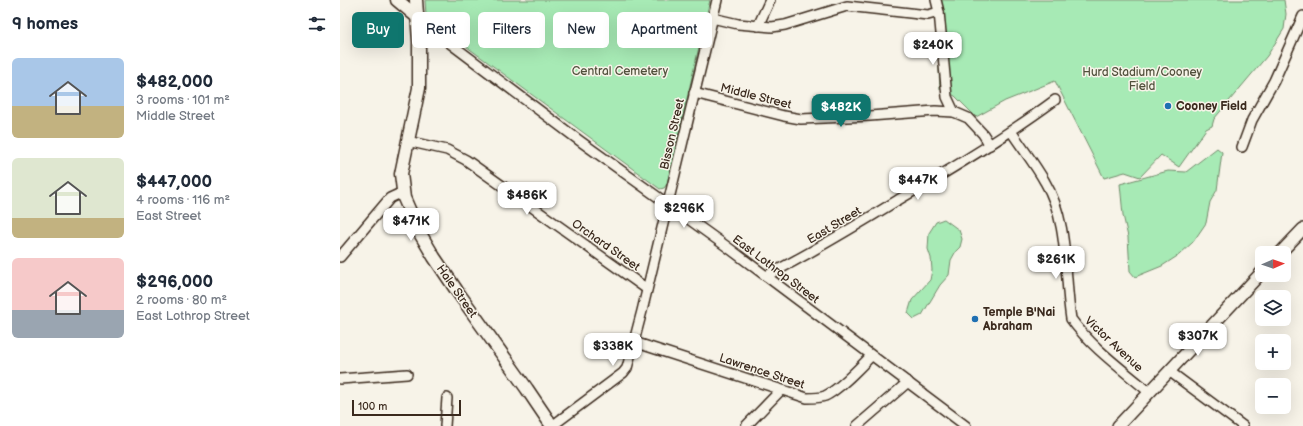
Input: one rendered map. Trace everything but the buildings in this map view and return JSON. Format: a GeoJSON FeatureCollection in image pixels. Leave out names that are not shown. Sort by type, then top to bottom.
{"type":"FeatureCollection","features":[{"type":"Feature","properties":{"kind":"main road"},"geometry":{"type":"LineString","coordinates":[[397,0],[412,13]]}},
{"type":"Feature","properties":{"kind":"main road","name":"Hale Street"},"geometry":{"type":"LineString","coordinates":[[416,0],[416,12]]}},
{"type":"Feature","properties":{"kind":"main road","name":"Hale Street"},"geometry":{"type":"LineString","coordinates":[[419,48],[419,88],[401,174],[403,192],[409,211],[434,257],[552,426]]}},
{"type":"Feature","properties":{"kind":"street","name":"Bisson Street"},"geometry":{"type":"LineString","coordinates":[[712,18],[717,0]]}},
{"type":"Feature","properties":{"kind":"street"},"geometry":{"type":"LineString","coordinates":[[758,26],[770,0]]}},
{"type":"Feature","properties":{"kind":"street"},"geometry":{"type":"LineString","coordinates":[[936,0],[939,12],[947,97],[954,112]]}},
{"type":"Feature","properties":{"kind":"street"},"geometry":{"type":"LineString","coordinates":[[712,18],[738,24],[772,27],[785,25],[847,6],[928,15],[939,12]]}},
{"type":"Feature","properties":{"kind":"street"},"geometry":{"type":"LineString","coordinates":[[1242,147],[1252,120],[1274,81],[1303,16]]}},
{"type":"Feature","properties":{"kind":"street","name":"East Lothrop Street"},"geometry":{"type":"LineString","coordinates":[[456,48],[580,141],[766,276],[966,426]]}},
{"type":"Feature","properties":{"kind":"street","name":"Bisson Street"},"geometry":{"type":"LineString","coordinates":[[552,426],[623,373],[627,368],[705,48]]}},
{"type":"Feature","properties":{"kind":"street","name":"Middle Street"},"geometry":{"type":"LineString","coordinates":[[694,93],[784,116],[801,118],[863,116],[935,111],[954,112],[968,118],[990,144]]}},
{"type":"Feature","properties":{"kind":"street","name":"East Street"},"geometry":{"type":"LineString","coordinates":[[766,276],[803,258],[1011,131],[1055,100]]}},
{"type":"Feature","properties":{"kind":"street","name":"Victor Avenue"},"geometry":{"type":"LineString","coordinates":[[1011,131],[1046,182],[1055,203],[1060,223],[1071,319],[1097,348],[1149,392]]}},
{"type":"Feature","properties":{"kind":"street","name":"Orchard Street"},"geometry":{"type":"LineString","coordinates":[[407,141],[447,150],[466,160],[647,289]]}},
{"type":"Feature","properties":{"kind":"street"},"geometry":{"type":"LineString","coordinates":[[340,257],[390,198],[403,192]]}},
{"type":"Feature","properties":{"kind":"street"},"geometry":{"type":"LineString","coordinates":[[1287,246],[1303,229]]}},
{"type":"Feature","properties":{"kind":"street"},"geometry":{"type":"LineString","coordinates":[[1118,426],[1255,279]]}},
{"type":"Feature","properties":{"kind":"street","name":"Lawrence Street"},"geometry":{"type":"LineString","coordinates":[[634,342],[807,398],[826,396],[851,376],[871,356]]}},
{"type":"Feature","properties":{"kind":"street"},"geometry":{"type":"LineString","coordinates":[[1169,371],[1243,426]]}},
{"type":"Feature","properties":{"kind":"street"},"geometry":{"type":"LineString","coordinates":[[340,379],[407,374]]}},
{"type":"Feature","properties":{"kind":"street"},"geometry":{"type":"LineString","coordinates":[[857,426],[908,382]]}},
{"type":"Feature","properties":{"kind":"street"},"geometry":{"type":"LineString","coordinates":[[746,426],[781,390]]}},
{"type":"Feature","properties":{"kind":"street"},"geometry":{"type":"LineString","coordinates":[[445,426],[447,398]]}},
{"type":"Feature","properties":{"kind":"street"},"geometry":{"type":"LineString","coordinates":[[951,426],[958,420]]}},
{"type":"Feature","properties":{"kind":"green space","name":"Central Cemetery"},"geometry":{"type":"Polygon","coordinates":[[[425,0],[710,0],[707,12],[617,12],[617,48],[699,48],[667,184],[664,188],[660,189],[468,48],[470,48],[470,12],[426,12],[425,0]]]}},
{"type":"Feature","properties":{"kind":"green space","name":"Hurd Stadium/Cooney Field"},"geometry":{"type":"Polygon","coordinates":[[[937,0],[1284,0],[1286,14],[1284,29],[1267,56],[1214,119],[1212,126],[1206,129],[1179,167],[1161,155],[1140,177],[1125,172],[1104,178],[1055,81],[1005,101],[976,117],[955,96],[940,89],[938,54],[942,19],[937,0]]]}},
{"type":"Feature","properties":{"kind":"green space"},"geometry":{"type":"Polygon","coordinates":[[[1217,148],[1222,152],[1217,190],[1210,202],[1206,223],[1193,242],[1179,255],[1162,266],[1135,277],[1130,271],[1128,237],[1123,215],[1120,184],[1168,171],[1186,172],[1217,148]]]}},
{"type":"Feature","properties":{"kind":"green space"},"geometry":{"type":"Polygon","coordinates":[[[944,219],[959,230],[962,239],[960,247],[951,260],[949,275],[940,285],[922,315],[914,319],[908,313],[912,300],[930,280],[932,270],[931,258],[928,249],[929,233],[936,222],[944,219]]]}},
{"type":"Feature","properties":{"kind":"place","name":"Cooney Field"},"geometry":{"type":"Point","coordinates":[1168,106]}},
{"type":"Feature","properties":{"kind":"place","name":"Temple B'Nai Abraham"},"geometry":{"type":"Point","coordinates":[975,319]}}]}
